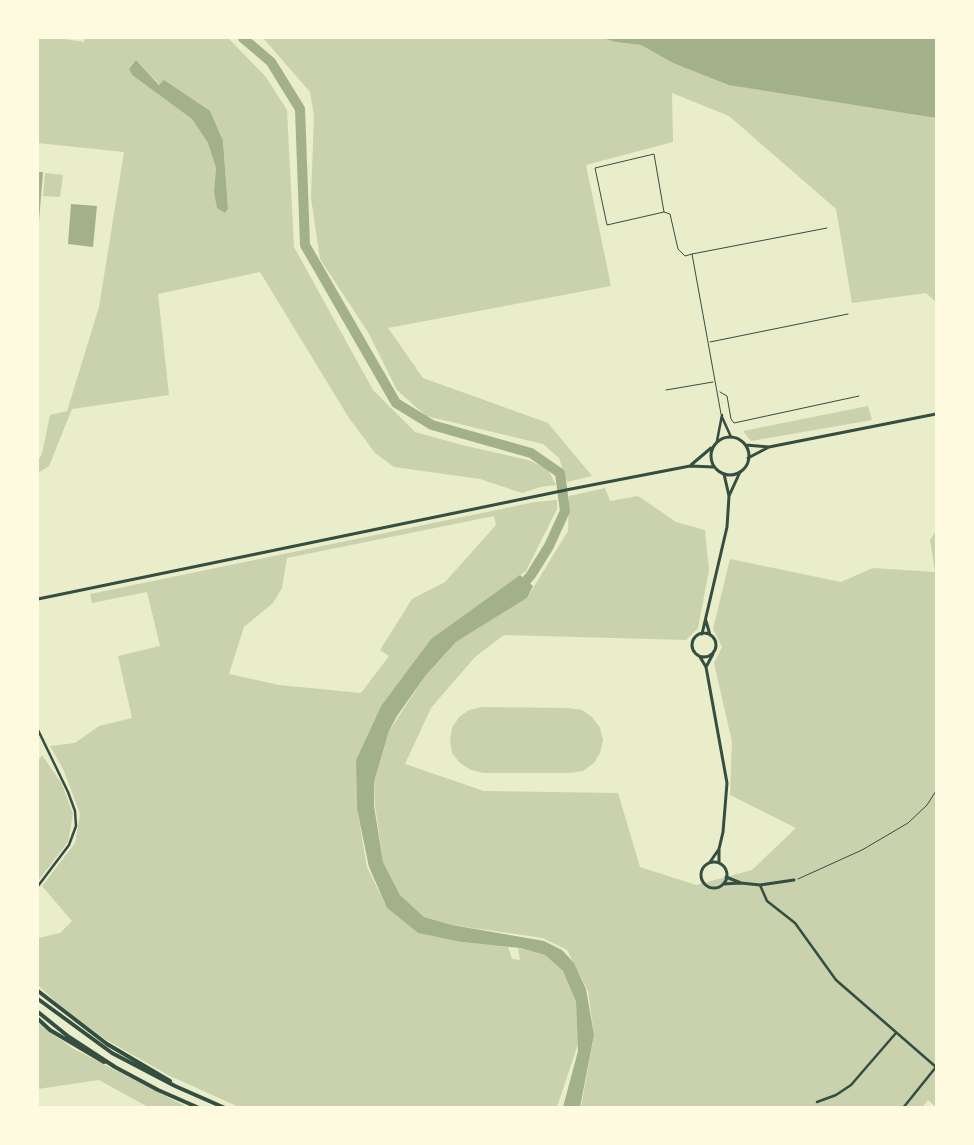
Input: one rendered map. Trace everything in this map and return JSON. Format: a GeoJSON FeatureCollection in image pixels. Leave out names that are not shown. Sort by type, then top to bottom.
{"type":"FeatureCollection","features":[{"type":"Feature","properties":{"kind":"highway"},"geometry":{"type":"LineString","coordinates":[[38,990],[107,1044],[194,1095]]}},
{"type":"Feature","properties":{"kind":"highway"},"geometry":{"type":"LineString","coordinates":[[38,999],[112,1053],[194,1095],[225,1108]]}},
{"type":"Feature","properties":{"kind":"highway"},"geometry":{"type":"LineString","coordinates":[[38,1012],[69,1037],[116,1067],[158,1090],[199,1108]]}},
{"type":"Feature","properties":{"kind":"highway"},"geometry":{"type":"LineString","coordinates":[[38,1019],[95,1058],[116,1067]]}},
{"type":"Feature","properties":{"kind":"main road"},"geometry":{"type":"LineString","coordinates":[[748,458],[770,447],[936,414]]}},
{"type":"Feature","properties":{"kind":"main road"},"geometry":{"type":"LineString","coordinates":[[690,466],[717,441],[730,437],[746,445],[770,447]]}},
{"type":"Feature","properties":{"kind":"main road"},"geometry":{"type":"LineString","coordinates":[[729,496],[740,472],[746,466],[748,458],[746,445]]}},
{"type":"Feature","properties":{"kind":"main road"},"geometry":{"type":"LineString","coordinates":[[712,447],[710,457],[714,467]]}},
{"type":"Feature","properties":{"kind":"main road"},"geometry":{"type":"LineString","coordinates":[[38,599],[690,466],[714,467],[724,474],[740,472]]}},
{"type":"Feature","properties":{"kind":"main road"},"geometry":{"type":"LineString","coordinates":[[702,634],[727,527],[729,496],[724,474]]}},
{"type":"Feature","properties":{"kind":"main road"},"geometry":{"type":"LineString","coordinates":[[706,620],[710,635],[716,645],[706,667]]}},
{"type":"Feature","properties":{"kind":"main road"},"geometry":{"type":"LineString","coordinates":[[710,635],[702,634],[695,638],[693,644],[695,652],[706,667],[726,783],[723,832],[719,849],[719,863],[725,869],[726,877],[722,884]]}},
{"type":"Feature","properties":{"kind":"main road"},"geometry":{"type":"LineString","coordinates":[[699,656],[707,657],[713,654]]}},
{"type":"Feature","properties":{"kind":"main road"},"geometry":{"type":"LineString","coordinates":[[719,849],[702,870],[703,881],[712,887],[722,884],[760,885],[794,880]]}},
{"type":"Feature","properties":{"kind":"main road"},"geometry":{"type":"LineString","coordinates":[[709,863],[719,863]]}},
{"type":"Feature","properties":{"kind":"main road"},"geometry":{"type":"LineString","coordinates":[[726,877],[741,883]]}},
{"type":"Feature","properties":{"kind":"street"},"geometry":{"type":"LineString","coordinates":[[722,415],[730,437]]}},
{"type":"Feature","properties":{"kind":"street"},"geometry":{"type":"LineString","coordinates":[[717,441],[722,415]]}},
{"type":"Feature","properties":{"kind":"street"},"geometry":{"type":"LineString","coordinates":[[38,730],[68,792],[75,811],[76,826],[68,845],[38,886]]}},
{"type":"Feature","properties":{"kind":"street"},"geometry":{"type":"LineString","coordinates":[[760,885],[767,901],[795,923],[806,935],[836,980],[936,1067],[903,1108]]}},
{"type":"Feature","properties":{"kind":"street"},"geometry":{"type":"LineString","coordinates":[[817,1102],[836,1095],[851,1085],[896,1033]]}},
{"type":"Feature","properties":{"kind":"lane"},"geometry":{"type":"LineString","coordinates":[[664,212],[654,154],[595,168],[607,225],[664,212],[670,214],[678,249],[685,256],[827,228]]}},
{"type":"Feature","properties":{"kind":"lane"},"geometry":{"type":"LineString","coordinates":[[692,254],[710,342],[714,381],[719,392],[722,415]]}},
{"type":"Feature","properties":{"kind":"lane"},"geometry":{"type":"LineString","coordinates":[[710,342],[848,314]]}},
{"type":"Feature","properties":{"kind":"lane"},"geometry":{"type":"LineString","coordinates":[[666,390],[714,381]]}},
{"type":"Feature","properties":{"kind":"lane"},"geometry":{"type":"LineString","coordinates":[[719,392],[727,396],[731,419],[734,423],[859,396]]}},
{"type":"Feature","properties":{"kind":"path"},"geometry":{"type":"LineString","coordinates":[[794,880],[862,850],[908,823],[927,805],[936,791]]}},
{"type":"Feature","properties":{"kind":"shaded area"},"geometry":{"type":"Polygon","coordinates":[[[38,38],[59,38],[84,42],[85,38],[228,38],[266,77],[287,110],[294,247],[373,390],[415,432],[528,460],[547,468],[556,485],[540,487],[522,493],[480,479],[394,467],[375,453],[349,418],[260,272],[158,294],[169,395],[72,409],[49,466],[38,473],[38,461],[42,454],[50,415],[67,411],[99,307],[124,152],[38,143],[38,38]],[[136,60],[129,69],[132,75],[192,119],[208,143],[216,168],[214,192],[228,209],[223,141],[164,81],[160,85],[136,60]]]}},
{"type":"Feature","properties":{"kind":"shaded area"},"geometry":{"type":"Polygon","coordinates":[[[263,38],[602,38],[615,42],[641,45],[673,63],[795,95],[936,118],[936,302],[926,293],[852,303],[836,209],[729,116],[672,93],[673,142],[586,165],[611,286],[388,328],[423,378],[548,423],[592,476],[567,482],[559,458],[543,444],[426,416],[397,390],[368,332],[320,259],[311,198],[314,116],[310,92],[263,38]]]}},
{"type":"Feature","properties":{"kind":"shaded area"},"geometry":{"type":"Polygon","coordinates":[[[602,38],[936,38],[936,118],[729,85],[673,63],[641,45],[615,42],[602,38]]]}},
{"type":"Feature","properties":{"kind":"shaded area"},"geometry":{"type":"Polygon","coordinates":[[[136,60],[159,85],[164,80],[210,111],[223,141],[228,209],[225,213],[217,208],[214,192],[216,168],[208,143],[192,119],[132,75],[129,69],[136,60]]]}},
{"type":"Feature","properties":{"kind":"shaded area"},"geometry":{"type":"Polygon","coordinates":[[[38,172],[43,172],[38,233],[38,172]]]}},
{"type":"Feature","properties":{"kind":"shaded area"},"geometry":{"type":"Polygon","coordinates":[[[45,173],[63,175],[60,197],[43,196],[45,173]]]}},
{"type":"Feature","properties":{"kind":"shaded area"},"geometry":{"type":"Polygon","coordinates":[[[71,204],[97,206],[93,247],[68,244],[71,204]]]}},
{"type":"Feature","properties":{"kind":"shaded area"},"geometry":{"type":"Polygon","coordinates":[[[868,406],[872,420],[751,441],[743,431],[868,406]]]}},
{"type":"Feature","properties":{"kind":"shaded area"},"geometry":{"type":"Polygon","coordinates":[[[605,488],[610,501],[638,496],[676,522],[705,530],[709,570],[698,628],[686,640],[504,635],[475,657],[431,708],[405,764],[484,791],[618,793],[640,867],[696,885],[752,870],[796,828],[730,795],[732,742],[714,663],[722,647],[713,629],[730,559],[841,582],[873,568],[935,572],[930,540],[936,531],[936,1107],[928,1100],[922,1108],[581,1107],[594,1035],[588,991],[567,950],[543,938],[452,925],[424,917],[400,895],[383,862],[375,805],[374,782],[389,731],[426,675],[456,642],[527,598],[568,531],[569,496],[605,488]]]}},
{"type":"Feature","properties":{"kind":"shaded area"},"geometry":{"type":"Polygon","coordinates":[[[557,500],[557,509],[526,571],[431,639],[381,706],[356,760],[357,809],[367,867],[387,908],[418,933],[461,942],[508,947],[512,959],[520,960],[518,948],[545,955],[563,971],[576,1002],[578,1044],[557,1107],[239,1107],[168,1075],[105,1039],[58,1004],[38,985],[38,938],[60,933],[72,921],[42,886],[75,843],[80,814],[64,771],[50,746],[75,743],[99,726],[132,718],[118,656],[160,646],[147,592],[92,603],[90,594],[535,502],[557,500]],[[494,516],[287,558],[282,588],[273,603],[244,627],[229,674],[279,685],[361,693],[389,656],[380,650],[412,599],[445,582],[496,525],[494,516]]]}},
{"type":"Feature","properties":{"kind":"shaded area"},"geometry":{"type":"Polygon","coordinates":[[[520,575],[533,586],[527,598],[456,642],[426,675],[397,716],[389,731],[374,782],[374,806],[383,862],[400,895],[424,917],[452,925],[544,941],[562,950],[574,963],[586,989],[594,1035],[580,1107],[563,1107],[578,1051],[576,1002],[563,971],[545,955],[520,948],[461,942],[418,933],[387,908],[369,867],[357,809],[356,760],[381,706],[431,639],[520,575]]]}},
{"type":"Feature","properties":{"kind":"shaded area"},"geometry":{"type":"Polygon","coordinates":[[[482,707],[569,708],[582,710],[592,717],[600,728],[603,740],[600,753],[594,763],[583,771],[570,773],[484,773],[471,770],[460,763],[452,753],[450,740],[452,728],[459,717],[469,710],[482,707]]]}},
{"type":"Feature","properties":{"kind":"shaded area"},"geometry":{"type":"Polygon","coordinates":[[[42,755],[62,784],[73,814],[68,842],[38,881],[38,761],[42,755]]]}},
{"type":"Feature","properties":{"kind":"shaded area"},"geometry":{"type":"Polygon","coordinates":[[[38,1023],[72,1048],[187,1107],[148,1107],[99,1080],[38,1089],[38,1023]]]}},
{"type":"Feature","properties":{"kind":"waterway"},"geometry":{"type":"LineString","coordinates":[[243,38],[271,62],[300,109],[305,245],[396,403],[432,425],[531,453],[560,473],[565,511],[549,546],[531,575],[518,590]]}}]}
